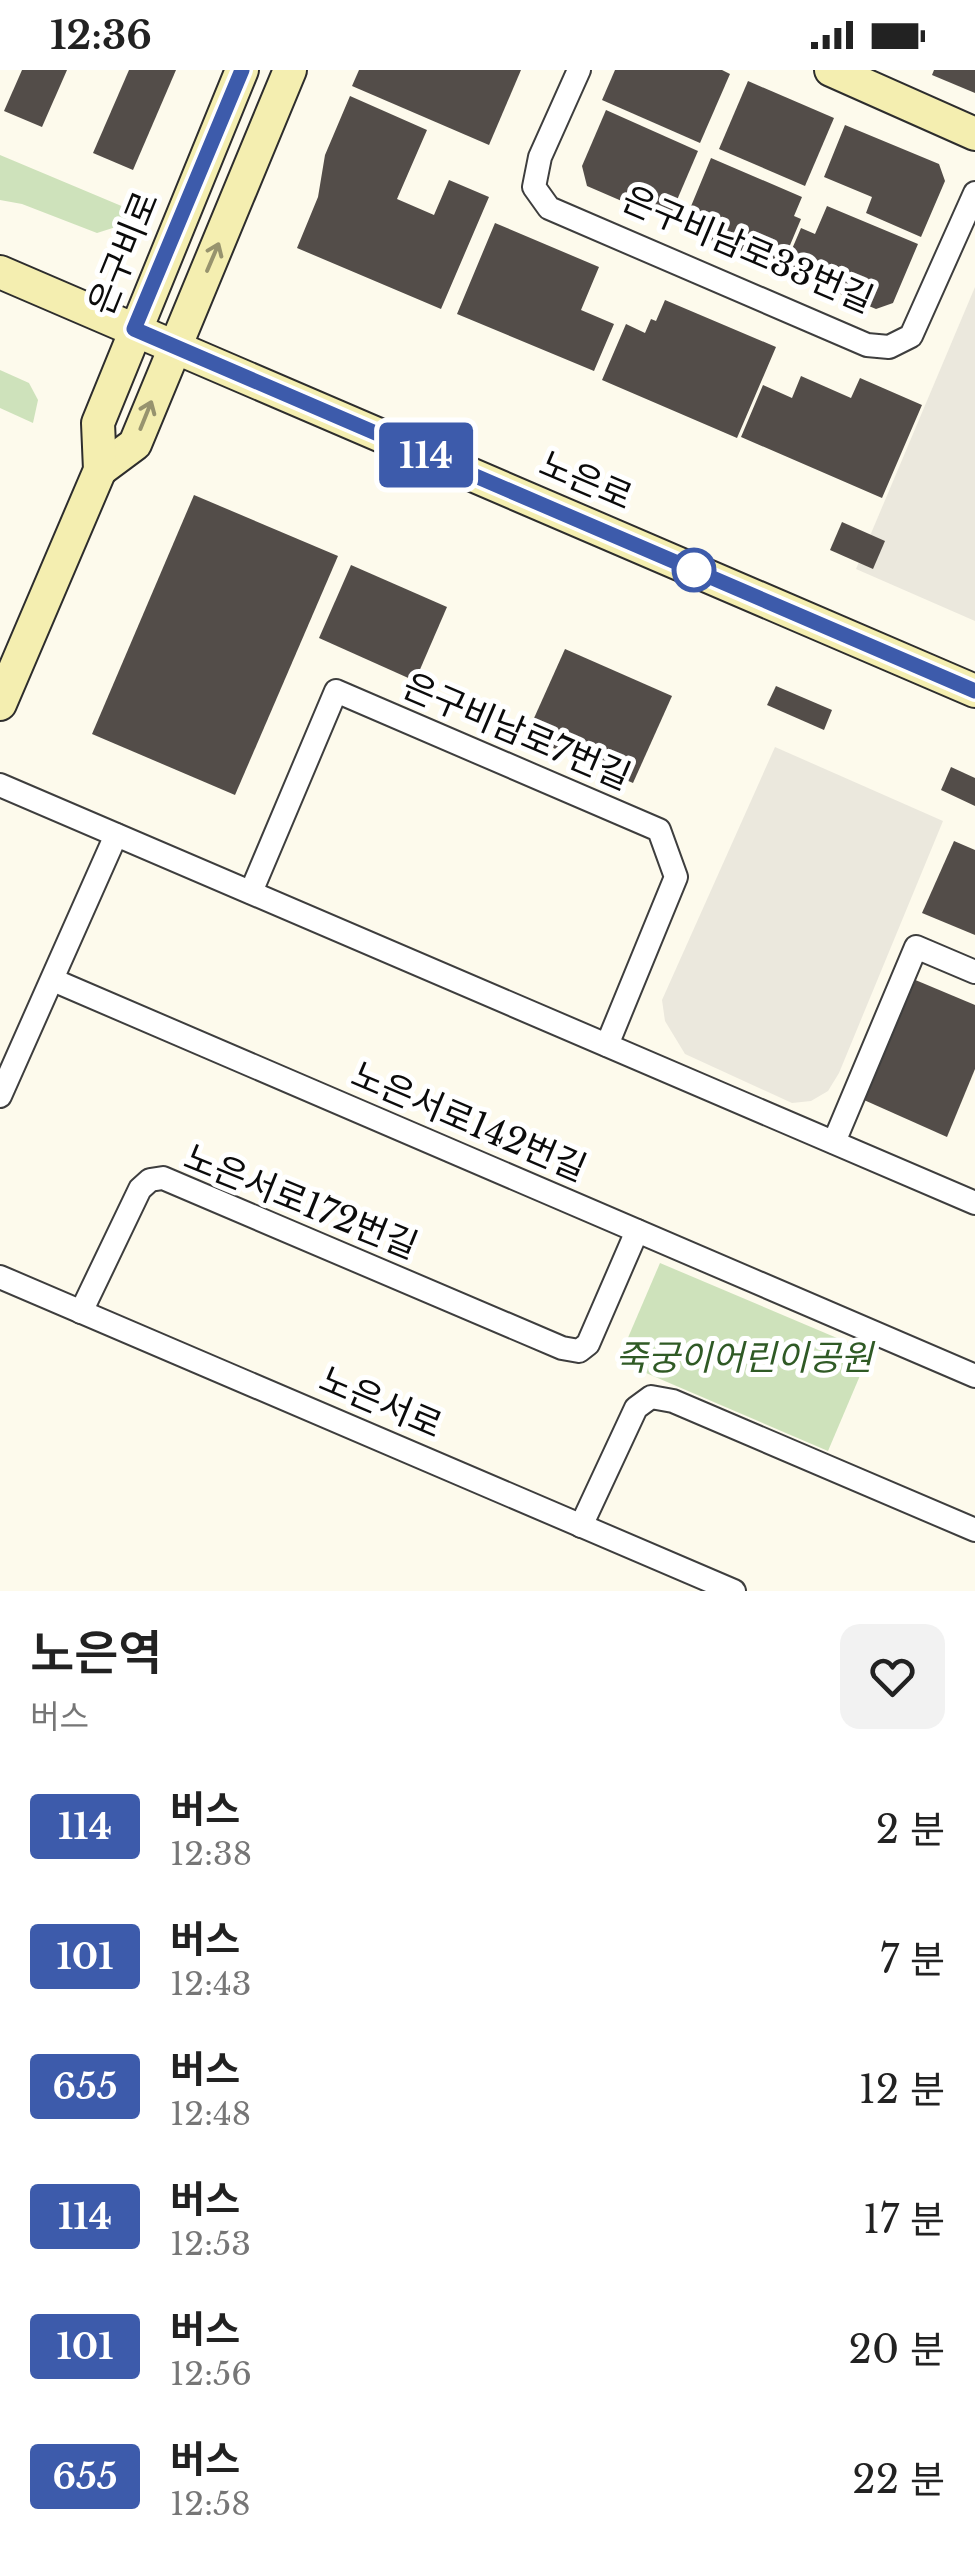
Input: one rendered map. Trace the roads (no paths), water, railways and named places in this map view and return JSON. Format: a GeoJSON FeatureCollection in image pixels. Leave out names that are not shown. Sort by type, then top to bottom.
{"type":"FeatureCollection","features":[{"type":"Feature","properties":{"kind":"street","name":"은구비로"},"geometry":{"type":"LineString","coordinates":[[0,704],[100,470],[98,422],[242,70]]}},
{"type":"Feature","properties":{"kind":"street","name":"은구비로"},"geometry":{"type":"LineString","coordinates":[[100,470],[135,444],[290,70]]}},
{"type":"Feature","properties":{"kind":"street","name":"은구비남로33번길"},"geometry":{"type":"LineString","coordinates":[[579,70],[540,157],[534,187],[549,208],[867,345],[889,347],[911,336],[975,193]]}},
{"type":"Feature","properties":{"kind":"street"},"geometry":{"type":"LineString","coordinates":[[830,70],[975,134]]}},
{"type":"Feature","properties":{"kind":"street","name":"노은로"},"geometry":{"type":"LineString","coordinates":[[0,272],[975,691]]}},
{"type":"Feature","properties":{"kind":"street","name":"은구비남로7번길"},"geometry":{"type":"LineString","coordinates":[[250,892],[336,691],[659,830],[676,876],[607,1046]]}},
{"type":"Feature","properties":{"kind":"street"},"geometry":{"type":"LineString","coordinates":[[0,785],[975,1203]]}},
{"type":"Feature","properties":{"kind":"street"},"geometry":{"type":"LineString","coordinates":[[0,1096],[116,835]]}},
{"type":"Feature","properties":{"kind":"street"},"geometry":{"type":"LineString","coordinates":[[834,1142],[916,948],[975,972]]}},
{"type":"Feature","properties":{"kind":"street","name":"노은서로142번길"},"geometry":{"type":"LineString","coordinates":[[53,980],[975,1376]]}},
{"type":"Feature","properties":{"kind":"street","name":"노은서로172번길"},"geometry":{"type":"LineString","coordinates":[[81,1312],[140,1189],[150,1180],[163,1178],[562,1348],[578,1351],[588,1344],[637,1231]]}},
{"type":"Feature","properties":{"kind":"street","name":"노은서로"},"geometry":{"type":"LineString","coordinates":[[0,1277],[734,1591]]}},
{"type":"Feature","properties":{"kind":"street"},"geometry":{"type":"LineString","coordinates":[[581,1526],[636,1408],[651,1397],[673,1400],[975,1530]]}},
{"type":"Feature","properties":{"kind":"park label","name":"죽궁이어린이공원"},"geometry":{"type":"Point","coordinates":[744,1357]}}]}
